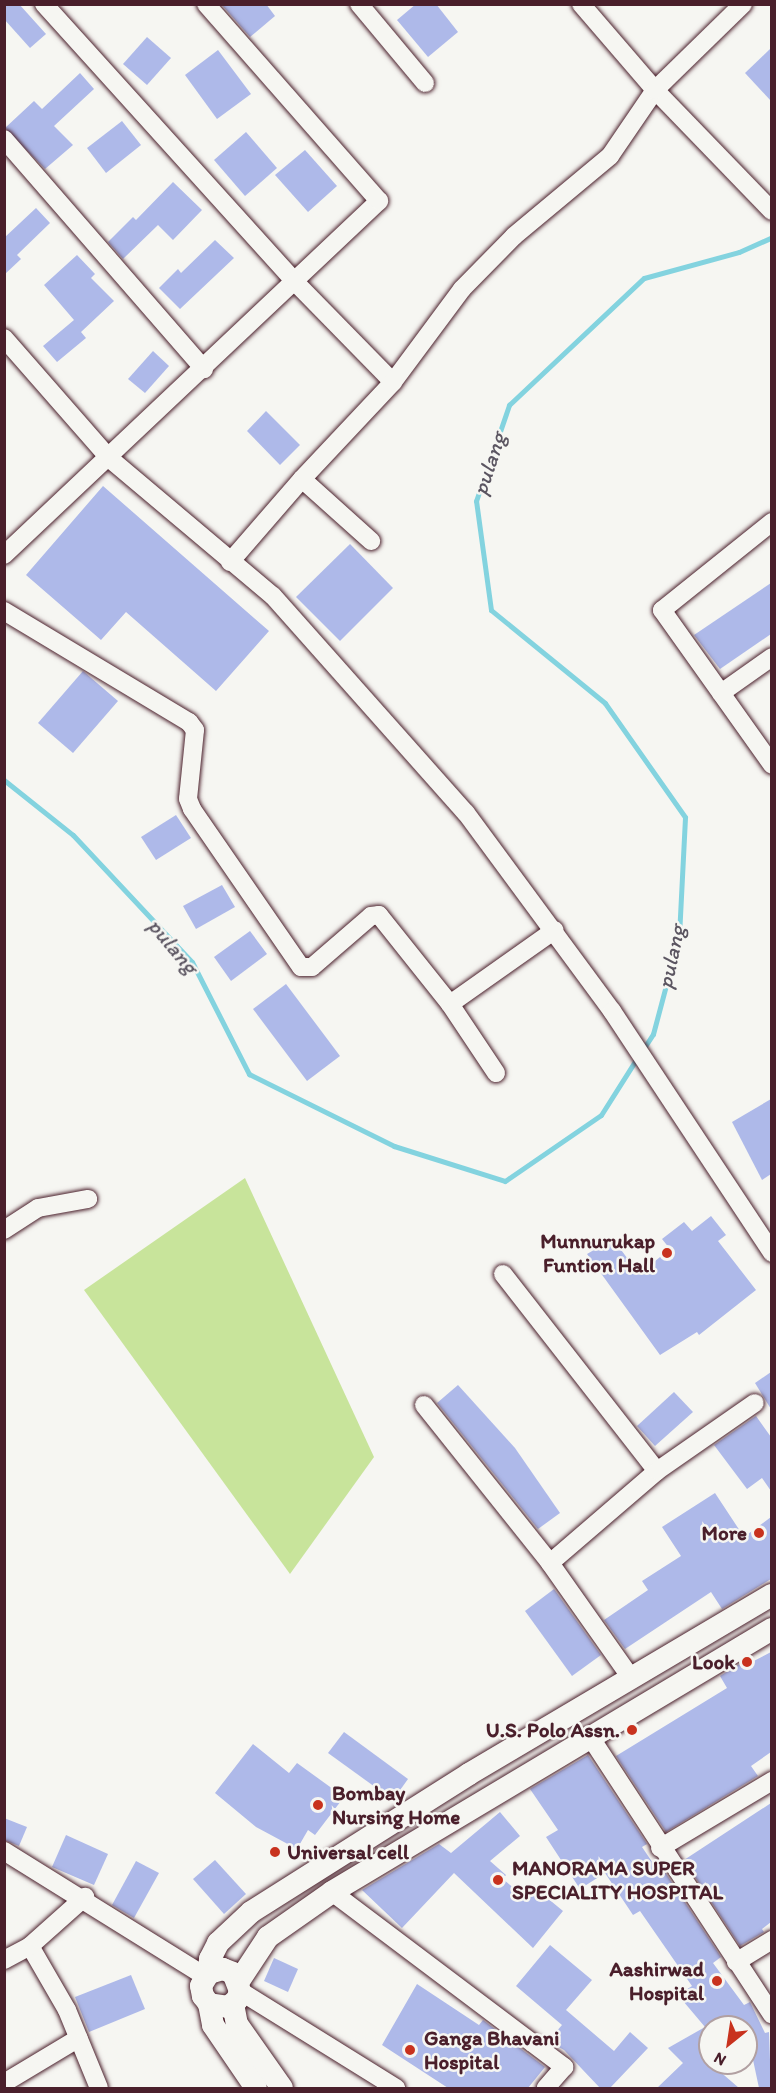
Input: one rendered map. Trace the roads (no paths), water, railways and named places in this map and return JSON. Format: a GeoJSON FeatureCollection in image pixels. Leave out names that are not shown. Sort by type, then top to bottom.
{"type":"FeatureCollection","features":[{"type":"Feature","properties":{"kind":"main road"},"geometry":{"type":"LineString","coordinates":[[256,2088],[213,2025],[209,2004],[201,1986],[218,1942],[251,1912],[469,1774],[771,1595]]}},
{"type":"Feature","properties":{"kind":"main road"},"geometry":{"type":"LineString","coordinates":[[209,2004],[218,2008],[237,1992],[268,1936],[332,1892],[589,1735],[771,1629]]}},
{"type":"Feature","properties":{"kind":"main road"},"geometry":{"type":"LineString","coordinates":[[207,1975],[223,1969],[237,1992],[237,2024],[282,2088]]}},
{"type":"Feature","properties":{"kind":"street"},"geometry":{"type":"LineString","coordinates":[[44,4],[295,282],[393,382]]}},
{"type":"Feature","properties":{"kind":"street"},"geometry":{"type":"LineString","coordinates":[[7,547],[109,458],[379,201],[206,4]]}},
{"type":"Feature","properties":{"kind":"street"},"geometry":{"type":"LineString","coordinates":[[359,4],[425,83]]}},
{"type":"Feature","properties":{"kind":"street"},"geometry":{"type":"LineString","coordinates":[[581,4],[661,96],[771,211]]}},
{"type":"Feature","properties":{"kind":"street"},"geometry":{"type":"LineString","coordinates":[[230,562],[302,478],[393,382],[462,289],[514,236],[610,156],[743,4]]}},
{"type":"Feature","properties":{"kind":"street"},"geometry":{"type":"LineString","coordinates":[[4,139],[204,369]]}},
{"type":"Feature","properties":{"kind":"street"},"geometry":{"type":"LineString","coordinates":[[4,338],[109,458],[273,596],[466,813],[555,930],[771,1253]]}},
{"type":"Feature","properties":{"kind":"street"},"geometry":{"type":"LineString","coordinates":[[302,478],[371,541]]}},
{"type":"Feature","properties":{"kind":"street"},"geometry":{"type":"LineString","coordinates":[[771,522],[662,610],[771,765]]}},
{"type":"Feature","properties":{"kind":"street"},"geometry":{"type":"LineString","coordinates":[[4,611],[189,722],[195,730],[189,799],[192,809],[301,967],[312,967],[371,915],[380,915],[450,1004],[496,1073]]}},
{"type":"Feature","properties":{"kind":"street"},"geometry":{"type":"LineString","coordinates":[[721,693],[771,657]]}},
{"type":"Feature","properties":{"kind":"street"},"geometry":{"type":"LineString","coordinates":[[450,1004],[555,930]]}},
{"type":"Feature","properties":{"kind":"street"},"geometry":{"type":"LineString","coordinates":[[4,1230],[38,1208],[88,1199]]}},
{"type":"Feature","properties":{"kind":"street"},"geometry":{"type":"LineString","coordinates":[[503,1274],[657,1471]]}},
{"type":"Feature","properties":{"kind":"street"},"geometry":{"type":"LineString","coordinates":[[550,1563],[657,1471],[755,1403]]}},
{"type":"Feature","properties":{"kind":"street"},"geometry":{"type":"LineString","coordinates":[[424,1405],[550,1563],[631,1678]]}},
{"type":"Feature","properties":{"kind":"street"},"geometry":{"type":"LineString","coordinates":[[589,1735],[660,1848],[771,2015]]}},
{"type":"Feature","properties":{"kind":"street"},"geometry":{"type":"LineString","coordinates":[[660,1848],[771,1781]]}},
{"type":"Feature","properties":{"kind":"street"},"geometry":{"type":"LineString","coordinates":[[6,1853],[85,1897],[207,1975]]}},
{"type":"Feature","properties":{"kind":"street"},"geometry":{"type":"LineString","coordinates":[[332,1892],[564,2067],[546,2088]]}},
{"type":"Feature","properties":{"kind":"street"},"geometry":{"type":"LineString","coordinates":[[4,1960],[30,1946],[85,1897]]}},
{"type":"Feature","properties":{"kind":"street"},"geometry":{"type":"LineString","coordinates":[[736,1962],[771,1940]]}},
{"type":"Feature","properties":{"kind":"street"},"geometry":{"type":"LineString","coordinates":[[30,1946],[78,2038],[99,2088]]}},
{"type":"Feature","properties":{"kind":"street"},"geometry":{"type":"LineString","coordinates":[[237,1992],[396,2088]]}},
{"type":"Feature","properties":{"kind":"street"},"geometry":{"type":"LineString","coordinates":[[4,2083],[78,2038]]}},
{"type":"Feature","properties":{"kind":"waterway","name":"pulang"},"geometry":{"type":"LineString","coordinates":[[642,1051],[653,1034],[679,936],[685,817],[605,703],[491,610],[476,501],[509,405],[644,278],[739,252],[772,237]]}},
{"type":"Feature","properties":{"kind":"waterway","name":"pulang"},"geometry":{"type":"LineString","coordinates":[[4,780],[73,835],[192,962],[249,1074],[394,1146],[505,1181],[601,1115],[637,1058]]}},
{"type":"Feature","properties":{"kind":"place","name":"Munnurukap Funtion Hall"},"geometry":{"type":"Point","coordinates":[667,1253]}},
{"type":"Feature","properties":{"kind":"place","name":"More"},"geometry":{"type":"Point","coordinates":[759,1533]}},
{"type":"Feature","properties":{"kind":"place","name":"Look"},"geometry":{"type":"Point","coordinates":[747,1662]}},
{"type":"Feature","properties":{"kind":"place","name":"U.S. Polo Assn."},"geometry":{"type":"Point","coordinates":[632,1730]}},
{"type":"Feature","properties":{"kind":"place","name":"Bombay Nursing Home"},"geometry":{"type":"Point","coordinates":[318,1805]}},
{"type":"Feature","properties":{"kind":"place","name":"Universal cell"},"geometry":{"type":"Point","coordinates":[275,1852]}},
{"type":"Feature","properties":{"kind":"place","name":"MANORAMA SUPER SPECIALITY HOSPITAL"},"geometry":{"type":"Point","coordinates":[498,1880]}},
{"type":"Feature","properties":{"kind":"place","name":"Aashirwad Hospital"},"geometry":{"type":"Point","coordinates":[717,1981]}},
{"type":"Feature","properties":{"kind":"place","name":"Ganga Bhavani Hospital"},"geometry":{"type":"Point","coordinates":[410,2050]}}]}
